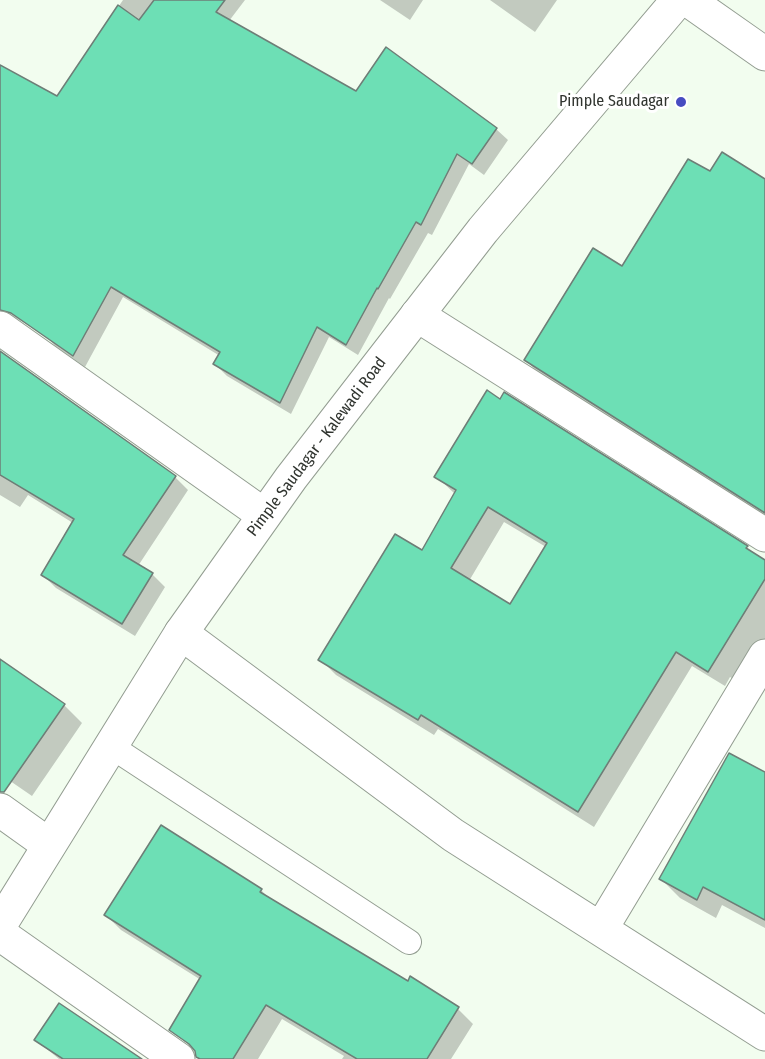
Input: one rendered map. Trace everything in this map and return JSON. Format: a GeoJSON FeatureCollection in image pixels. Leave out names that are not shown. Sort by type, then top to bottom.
{"type":"FeatureCollection","features":[{"type":"Feature","properties":{"kind":"street","name":"Pimple Saudagar - Kalewadi Road"},"geometry":{"type":"LineString","coordinates":[[0,925],[181,633],[291,478],[483,230],[678,0]]}},
{"type":"Feature","properties":{"kind":"street"},"geometry":{"type":"LineString","coordinates":[[688,0],[765,54]]}},
{"type":"Feature","properties":{"kind":"street"},"geometry":{"type":"LineString","coordinates":[[417,315],[765,536]]}},
{"type":"Feature","properties":{"kind":"street"},"geometry":{"type":"LineString","coordinates":[[0,328],[264,515]]}},
{"type":"Feature","properties":{"kind":"street"},"geometry":{"type":"LineString","coordinates":[[181,633],[453,835],[765,1034]]}},
{"type":"Feature","properties":{"kind":"street"},"geometry":{"type":"LineString","coordinates":[[601,929],[765,656]]}},
{"type":"Feature","properties":{"kind":"street"},"geometry":{"type":"LineString","coordinates":[[0,810],[50,845]]}},
{"type":"Feature","properties":{"kind":"street"},"geometry":{"type":"LineString","coordinates":[[0,934],[178,1059]]}},
{"type":"Feature","properties":{"kind":"lane"},"geometry":{"type":"LineString","coordinates":[[112,747],[409,942]]}},
{"type":"Feature","properties":{"kind":"building"},"geometry":{"type":"Polygon","coordinates":[[[154,0],[225,0],[216,12],[356,91],[386,47],[497,128],[472,164],[457,154],[421,225],[416,222],[346,345],[317,327],[280,403],[213,364],[220,352],[111,287],[73,356],[11,313],[0,310],[0,65],[57,96],[118,5],[139,20],[154,0]]]}},
{"type":"Feature","properties":{"kind":"building"},"geometry":{"type":"Polygon","coordinates":[[[722,152],[765,179],[765,513],[524,360],[593,248],[622,266],[688,159],[710,171],[722,152]]]}},
{"type":"Feature","properties":{"kind":"building"},"geometry":{"type":"Polygon","coordinates":[[[0,351],[176,476],[123,555],[153,573],[122,624],[41,575],[74,519],[0,475],[0,351]]]}},
{"type":"Feature","properties":{"kind":"building"},"geometry":{"type":"Polygon","coordinates":[[[487,390],[500,399],[504,392],[748,546],[746,548],[765,560],[765,579],[708,672],[676,652],[578,812],[421,715],[418,720],[318,660],[395,534],[422,550],[456,490],[434,477],[487,390]],[[488,507],[451,568],[510,604],[547,543],[488,507]]]}},
{"type":"Feature","properties":{"kind":"building"},"geometry":{"type":"Polygon","coordinates":[[[0,659],[65,704],[4,792],[0,792],[0,659]]]}},
{"type":"Feature","properties":{"kind":"building"},"geometry":{"type":"Polygon","coordinates":[[[729,753],[765,772],[765,920],[703,887],[697,900],[659,879],[729,753]]]}},
{"type":"Feature","properties":{"kind":"building"},"geometry":{"type":"Polygon","coordinates":[[[161,825],[262,889],[260,892],[408,981],[410,976],[459,1007],[427,1059],[357,1059],[266,1005],[233,1059],[196,1057],[195,1051],[189,1044],[169,1030],[201,976],[104,915],[161,825]]]}},
{"type":"Feature","properties":{"kind":"building"},"geometry":{"type":"Polygon","coordinates":[[[59,1003],[142,1059],[63,1059],[34,1040],[59,1003]]]}},
{"type":"Feature","properties":{"kind":"place","name":"Pimple Saudagar"},"geometry":{"type":"Point","coordinates":[681,102]}}]}
